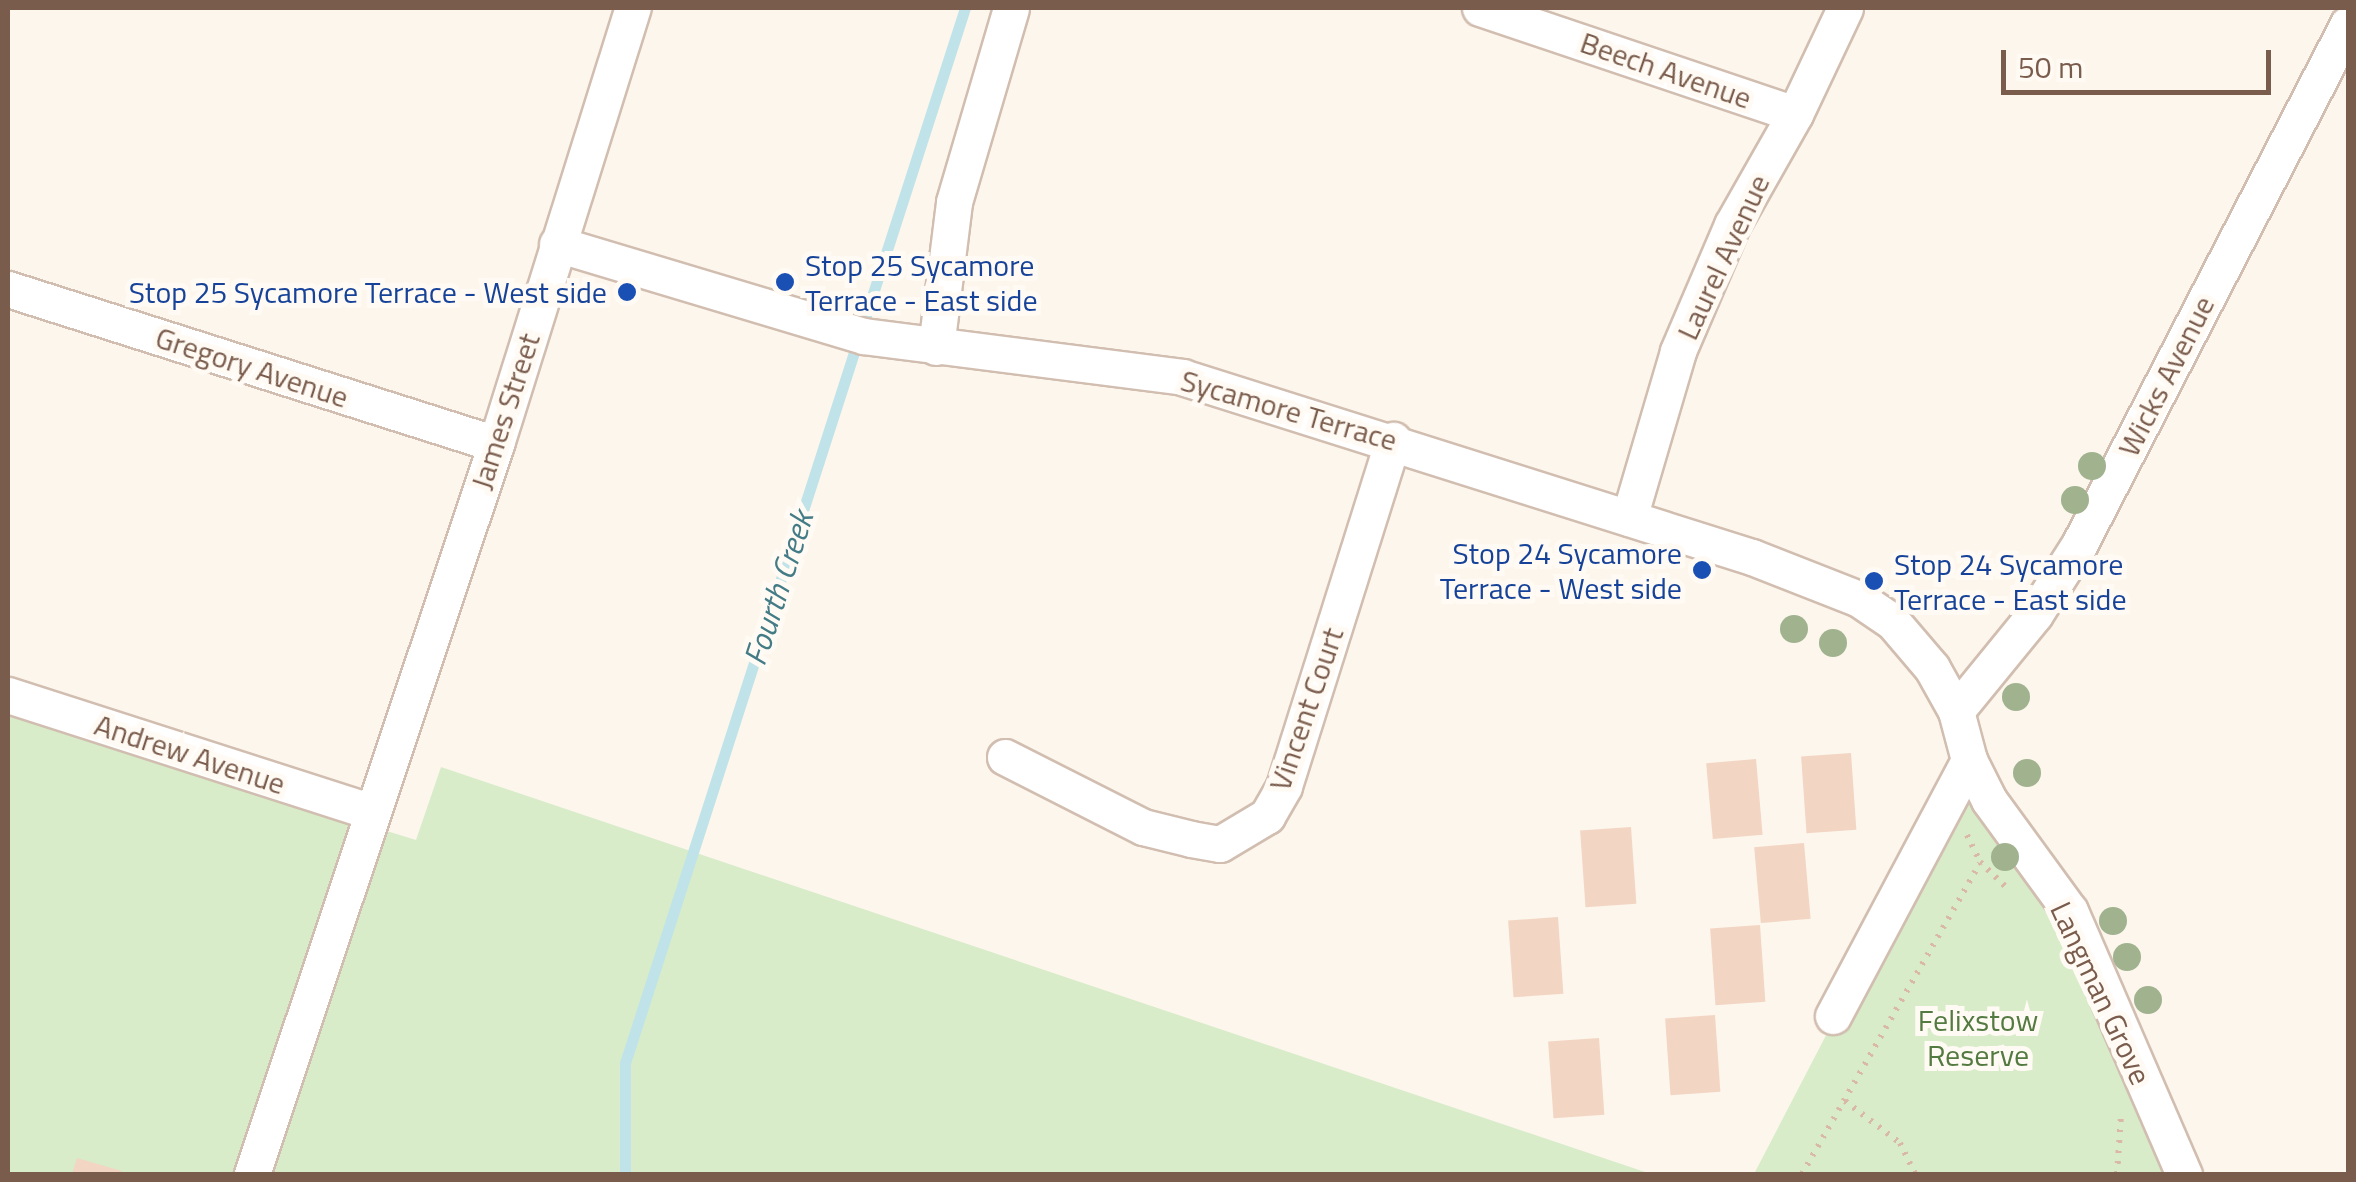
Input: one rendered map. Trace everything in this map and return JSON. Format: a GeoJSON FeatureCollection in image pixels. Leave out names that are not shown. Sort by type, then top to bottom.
{"type":"FeatureCollection","features":[{"type":"Feature","properties":{"kind":"street","name":"James Street"},"geometry":{"type":"LineString","coordinates":[[252,1174],[496,444],[633,8]]}},
{"type":"Feature","properties":{"kind":"street"},"geometry":{"type":"LineString","coordinates":[[936,347],[954,202],[1012,8]]}},
{"type":"Feature","properties":{"kind":"street","name":"Beech Avenue"},"geometry":{"type":"LineString","coordinates":[[1480,8],[1794,114]]}},
{"type":"Feature","properties":{"kind":"street","name":"Laurel Avenue"},"geometry":{"type":"LineString","coordinates":[[1630,518],[1678,351],[1732,225],[1794,114],[1845,8]]}},
{"type":"Feature","properties":{"kind":"street","name":"Wicks Avenue"},"geometry":{"type":"LineString","coordinates":[[1956,711],[2036,614],[2080,543],[2348,24]]}},
{"type":"Feature","properties":{"kind":"street","name":"Sycamore Terrace"},"geometry":{"type":"LineString","coordinates":[[557,244],[850,332],[936,347],[1010,352],[1182,377],[1393,440],[1752,556],[1859,599],[1892,621],[1932,668],[1956,711]]}},
{"type":"Feature","properties":{"kind":"street","name":"Gregory Avenue"},"geometry":{"type":"LineString","coordinates":[[8,289],[496,444]]}},
{"type":"Feature","properties":{"kind":"street","name":"Vincent Court"},"geometry":{"type":"LineString","coordinates":[[1005,757],[1143,827],[1191,839],[1220,844],[1267,816],[1284,786],[1393,440]]}},
{"type":"Feature","properties":{"kind":"street","name":"Andrew Avenue"},"geometry":{"type":"LineString","coordinates":[[8,696],[372,812]]}},
{"type":"Feature","properties":{"kind":"street","name":"Langman Grove"},"geometry":{"type":"LineString","coordinates":[[1956,711],[1969,760],[1990,800],[2070,910],[2184,1174]]}},
{"type":"Feature","properties":{"kind":"street"},"geometry":{"type":"LineString","coordinates":[[1833,1016],[1969,760]]}},
{"type":"Feature","properties":{"kind":"path"},"geometry":{"type":"LineString","coordinates":[[1950,800],[1980,862],[2018,900]]}},
{"type":"Feature","properties":{"kind":"path"},"geometry":{"type":"LineString","coordinates":[[1802,1174],[1980,862]]}},
{"type":"Feature","properties":{"kind":"path"},"geometry":{"type":"LineString","coordinates":[[2113,1097],[2128,1130]]}},
{"type":"Feature","properties":{"kind":"path"},"geometry":{"type":"LineString","coordinates":[[1844,1101],[1900,1143],[1915,1174]]}},
{"type":"Feature","properties":{"kind":"path"},"geometry":{"type":"LineString","coordinates":[[2117,1174],[2121,1115]]}},
{"type":"Feature","properties":{"kind":"green space"},"geometry":{"type":"Polygon","coordinates":[[[8,714],[416,840],[441,767],[1651,1174],[8,1174],[8,714]]]}},
{"type":"Feature","properties":{"kind":"green space","name":"Felixstow Reserve"},"geometry":{"type":"Polygon","coordinates":[[[1969,760],[2019,839],[2191,1174],[1754,1174],[1969,760]]]}},
{"type":"Feature","properties":{"kind":"building"},"geometry":{"type":"Polygon","coordinates":[[[1851,753],[1856,830],[1806,833],[1801,756],[1851,753]]]}},
{"type":"Feature","properties":{"kind":"building"},"geometry":{"type":"Polygon","coordinates":[[[1756,759],[1763,835],[1713,839],[1706,763],[1756,759]]]}},
{"type":"Feature","properties":{"kind":"building"},"geometry":{"type":"Polygon","coordinates":[[[1631,827],[1636,904],[1585,907],[1580,831],[1631,827]]]}},
{"type":"Feature","properties":{"kind":"building"},"geometry":{"type":"Polygon","coordinates":[[[1804,843],[1811,919],[1761,923],[1754,847],[1804,843]]]}},
{"type":"Feature","properties":{"kind":"building"},"geometry":{"type":"Polygon","coordinates":[[[1558,917],[1563,994],[1513,997],[1508,920],[1558,917]]]}},
{"type":"Feature","properties":{"kind":"building"},"geometry":{"type":"Polygon","coordinates":[[[1760,925],[1765,1002],[1715,1005],[1710,928],[1760,925]]]}},
{"type":"Feature","properties":{"kind":"building"},"geometry":{"type":"Polygon","coordinates":[[[1715,1015],[1720,1092],[1670,1095],[1665,1018],[1715,1015]]]}},
{"type":"Feature","properties":{"kind":"building"},"geometry":{"type":"Polygon","coordinates":[[[1599,1038],[1604,1115],[1553,1118],[1548,1042],[1599,1038]]]}},
{"type":"Feature","properties":{"kind":"building"},"geometry":{"type":"Polygon","coordinates":[[[77,1158],[122,1171],[72,1174],[77,1158]]]}},
{"type":"Feature","properties":{"kind":"waterway","name":"Fourth Creek"},"geometry":{"type":"LineString","coordinates":[[625,1174],[625,1063],[965,8]]}},
{"type":"Feature","properties":{"kind":"place","name":"Stop 25 Sycamore Terrace - East side"},"geometry":{"type":"Point","coordinates":[785,282]}},
{"type":"Feature","properties":{"kind":"place","name":"Stop 25 Sycamore Terrace - West side"},"geometry":{"type":"Point","coordinates":[627,292]}},
{"type":"Feature","properties":{"kind":"place","name":"Stop 24 Sycamore Terrace - West side"},"geometry":{"type":"Point","coordinates":[1702,570]}},
{"type":"Feature","properties":{"kind":"place","name":"Stop 24 Sycamore Terrace - East side"},"geometry":{"type":"Point","coordinates":[1874,581]}}]}
